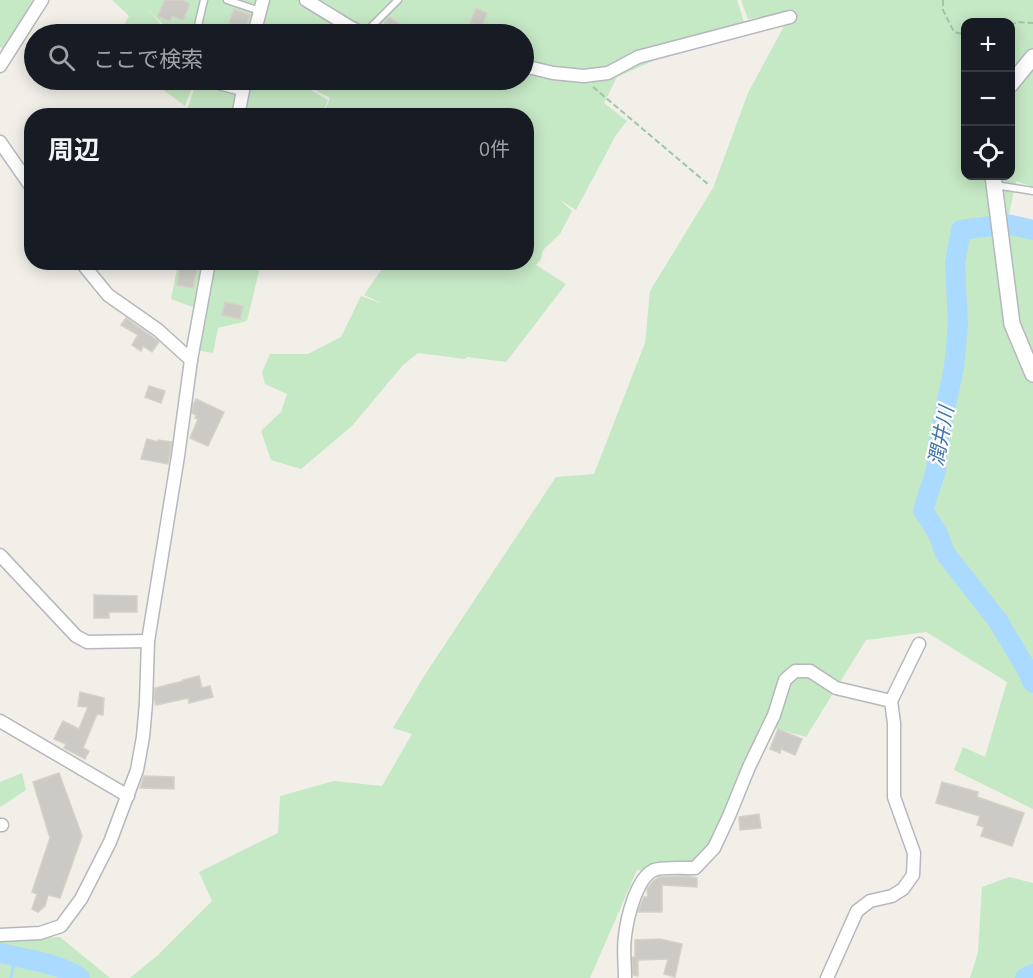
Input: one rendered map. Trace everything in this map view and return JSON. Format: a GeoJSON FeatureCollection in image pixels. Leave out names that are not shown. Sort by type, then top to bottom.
{"type":"FeatureCollection","features":[{"type":"Feature","properties":{"kind":"street"},"geometry":{"type":"LineString","coordinates":[[27,24],[42,0]]}},
{"type":"Feature","properties":{"kind":"street"},"geometry":{"type":"LineString","coordinates":[[306,0],[345,24]]}},
{"type":"Feature","properties":{"kind":"street"},"geometry":{"type":"LineString","coordinates":[[256,24],[261,6]]}},
{"type":"Feature","properties":{"kind":"street"},"geometry":{"type":"LineString","coordinates":[[534,68],[553,73],[580,75],[608,73],[638,57],[790,17]]}},
{"type":"Feature","properties":{"kind":"street"},"geometry":{"type":"LineString","coordinates":[[0,66],[24,28]]}},
{"type":"Feature","properties":{"kind":"street"},"geometry":{"type":"LineString","coordinates":[[1015,80],[1033,57]]}},
{"type":"Feature","properties":{"kind":"street"},"geometry":{"type":"LineString","coordinates":[[239,108],[243,90]]}},
{"type":"Feature","properties":{"kind":"street"},"geometry":{"type":"LineString","coordinates":[[0,142],[24,176]]}},
{"type":"Feature","properties":{"kind":"street"},"geometry":{"type":"LineString","coordinates":[[994,184],[1012,324],[1033,374]]}},
{"type":"Feature","properties":{"kind":"street"},"geometry":{"type":"LineString","coordinates":[[88,270],[108,295],[158,330],[191,360]]}},
{"type":"Feature","properties":{"kind":"street"},"geometry":{"type":"LineString","coordinates":[[0,935],[40,933],[61,926],[86,890],[110,842],[137,770],[146,704],[148,641],[191,360],[208,270]]}},
{"type":"Feature","properties":{"kind":"street"},"geometry":{"type":"LineString","coordinates":[[0,555],[76,636],[87,642],[148,641]]}},
{"type":"Feature","properties":{"kind":"street"},"geometry":{"type":"LineString","coordinates":[[827,978],[857,910],[870,900],[891,896],[903,889],[913,875],[914,853],[894,797],[894,723],[891,701],[919,645]]}},
{"type":"Feature","properties":{"kind":"street"},"geometry":{"type":"LineString","coordinates":[[625,978],[625,936],[634,897],[640,884],[655,869],[695,868],[714,849],[774,715],[785,680],[795,671],[810,671],[836,688],[891,701]]}},
{"type":"Feature","properties":{"kind":"street"},"geometry":{"type":"LineString","coordinates":[[0,721],[128,796]]}},
{"type":"Feature","properties":{"kind":"lane"},"geometry":{"type":"LineString","coordinates":[[198,24],[204,0]]}},
{"type":"Feature","properties":{"kind":"lane"},"geometry":{"type":"LineString","coordinates":[[227,0],[261,6]]}},
{"type":"Feature","properties":{"kind":"lane"},"geometry":{"type":"LineString","coordinates":[[374,24],[398,0]]}},
{"type":"Feature","properties":{"kind":"lane"},"geometry":{"type":"LineString","coordinates":[[232,90],[242,93]]}},
{"type":"Feature","properties":{"kind":"lane"},"geometry":{"type":"LineString","coordinates":[[994,184],[1033,191]]}},
{"type":"Feature","properties":{"kind":"path"},"geometry":{"type":"LineString","coordinates":[[942,0],[943,10],[954,32],[961,34]]}},
{"type":"Feature","properties":{"kind":"path"},"geometry":{"type":"LineString","coordinates":[[1015,23],[1033,23]]}},
{"type":"Feature","properties":{"kind":"path"},"geometry":{"type":"LineString","coordinates":[[580,75],[709,185]]}},
{"type":"Feature","properties":{"kind":"green space"},"geometry":{"type":"Polygon","coordinates":[[[0,0],[40,0],[8,51],[0,47],[0,0]]]}},
{"type":"Feature","properties":{"kind":"green space"},"geometry":{"type":"Polygon","coordinates":[[[112,0],[261,0],[255,24],[162,24],[149,10],[160,24],[125,24],[129,16],[112,0]]]}},
{"type":"Feature","properties":{"kind":"green space"},"geometry":{"type":"Polygon","coordinates":[[[263,0],[303,0],[343,24],[257,24],[263,0]]]}},
{"type":"Feature","properties":{"kind":"green space"},"geometry":{"type":"Polygon","coordinates":[[[320,0],[737,0],[746,28],[715,33],[617,77],[604,103],[627,121],[616,135],[576,210],[560,200],[572,211],[560,234],[543,250],[541,259],[536,265],[566,284],[506,362],[418,353],[403,365],[352,426],[301,469],[271,460],[261,431],[281,412],[287,394],[265,384],[262,372],[270,354],[308,354],[341,337],[361,296],[383,304],[364,295],[381,270],[534,270],[534,108],[326,108],[330,98],[315,90],[534,90],[534,24],[357,24],[320,0]]]}},
{"type":"Feature","properties":{"kind":"green space"},"geometry":{"type":"Polygon","coordinates":[[[741,0],[1033,0],[1033,187],[1016,181],[1007,224],[1033,234],[1033,809],[954,770],[963,747],[985,757],[1007,682],[926,632],[866,640],[806,737],[772,727],[691,877],[637,870],[590,978],[130,978],[158,955],[212,901],[199,872],[278,833],[280,796],[334,781],[382,786],[412,734],[393,728],[426,673],[556,477],[594,474],[645,343],[650,291],[713,188],[748,93],[791,13],[748,19],[741,0]]]}},
{"type":"Feature","properties":{"kind":"green space"},"geometry":{"type":"Polygon","coordinates":[[[163,90],[191,90],[185,106],[163,90]]]}},
{"type":"Feature","properties":{"kind":"green space"},"geometry":{"type":"Polygon","coordinates":[[[194,90],[243,90],[239,108],[188,108],[194,90]]]}},
{"type":"Feature","properties":{"kind":"green space"},"geometry":{"type":"Polygon","coordinates":[[[249,90],[310,90],[328,100],[325,108],[246,108],[249,90]]]}},
{"type":"Feature","properties":{"kind":"green space"},"geometry":{"type":"Polygon","coordinates":[[[177,270],[205,270],[198,309],[171,299],[177,270]]]}},
{"type":"Feature","properties":{"kind":"green space"},"geometry":{"type":"Polygon","coordinates":[[[212,270],[259,270],[247,321],[218,328],[213,353],[197,350],[212,270]]]}},
{"type":"Feature","properties":{"kind":"green space"},"geometry":{"type":"Polygon","coordinates":[[[22,773],[26,790],[0,807],[0,782],[22,773]]]}},
{"type":"Feature","properties":{"kind":"green space"},"geometry":{"type":"Polygon","coordinates":[[[1009,877],[1033,883],[1033,978],[970,978],[978,952],[982,887],[1009,877]]]}},
{"type":"Feature","properties":{"kind":"green space"},"geometry":{"type":"Polygon","coordinates":[[[60,937],[110,978],[0,978],[0,939],[60,937]]]}},
{"type":"Feature","properties":{"kind":"building"},"geometry":{"type":"Polygon","coordinates":[[[165,0],[182,0],[190,4],[183,20],[172,16],[170,21],[158,16],[165,0]]]}},
{"type":"Feature","properties":{"kind":"building"},"geometry":{"type":"Polygon","coordinates":[[[476,8],[487,13],[483,24],[470,23],[476,8]]]}},
{"type":"Feature","properties":{"kind":"building"},"geometry":{"type":"Polygon","coordinates":[[[234,9],[250,15],[247,24],[229,23],[234,9]]]}},
{"type":"Feature","properties":{"kind":"building"},"geometry":{"type":"Polygon","coordinates":[[[389,17],[400,24],[384,24],[389,17]]]}},
{"type":"Feature","properties":{"kind":"building"},"geometry":{"type":"Polygon","coordinates":[[[180,270],[196,270],[193,288],[177,285],[180,270]]]}},
{"type":"Feature","properties":{"kind":"building"},"geometry":{"type":"Polygon","coordinates":[[[225,302],[243,306],[240,319],[222,315],[225,302]]]}},
{"type":"Feature","properties":{"kind":"building"},"geometry":{"type":"Polygon","coordinates":[[[126,318],[159,342],[152,352],[143,346],[141,351],[132,345],[138,335],[121,325],[126,318]]]}},
{"type":"Feature","properties":{"kind":"building"},"geometry":{"type":"Polygon","coordinates":[[[149,386],[165,391],[161,403],[145,397],[149,386]]]}},
{"type":"Feature","properties":{"kind":"building"},"geometry":{"type":"Polygon","coordinates":[[[196,399],[224,412],[208,446],[190,438],[198,419],[192,413],[196,399]]]}},
{"type":"Feature","properties":{"kind":"building"},"geometry":{"type":"Polygon","coordinates":[[[147,439],[172,442],[168,464],[141,459],[147,439]]]}},
{"type":"Feature","properties":{"kind":"building"},"geometry":{"type":"Polygon","coordinates":[[[94,595],[137,596],[137,612],[109,612],[109,618],[94,618],[94,595]]]}},
{"type":"Feature","properties":{"kind":"building"},"geometry":{"type":"Polygon","coordinates":[[[199,676],[202,688],[210,686],[213,697],[189,703],[188,698],[156,705],[155,688],[199,676]]]}},
{"type":"Feature","properties":{"kind":"building"},"geometry":{"type":"Polygon","coordinates":[[[80,692],[104,698],[103,715],[97,714],[83,748],[89,751],[85,759],[64,748],[66,744],[54,739],[63,721],[79,729],[88,707],[78,706],[80,692]]]}},
{"type":"Feature","properties":{"kind":"building"},"geometry":{"type":"Polygon","coordinates":[[[778,729],[802,739],[795,755],[781,749],[780,753],[770,749],[778,729]]]}},
{"type":"Feature","properties":{"kind":"building"},"geometry":{"type":"Polygon","coordinates":[[[59,773],[82,836],[60,898],[48,895],[45,906],[38,912],[32,909],[37,894],[32,892],[50,838],[33,782],[59,773]]]}},
{"type":"Feature","properties":{"kind":"building"},"geometry":{"type":"Polygon","coordinates":[[[144,776],[174,777],[174,789],[140,788],[144,776]]]}},
{"type":"Feature","properties":{"kind":"building"},"geometry":{"type":"Polygon","coordinates":[[[942,782],[978,792],[977,797],[1024,813],[1012,846],[981,836],[984,827],[977,825],[980,816],[936,803],[942,782]]]}},
{"type":"Feature","properties":{"kind":"building"},"geometry":{"type":"Polygon","coordinates":[[[759,814],[761,828],[740,830],[739,817],[759,814]]]}},
{"type":"Feature","properties":{"kind":"building"},"geometry":{"type":"Polygon","coordinates":[[[659,877],[697,878],[697,887],[662,885],[662,912],[638,912],[644,897],[648,897],[647,889],[653,881],[659,877]]]}},
{"type":"Feature","properties":{"kind":"building"},"geometry":{"type":"Polygon","coordinates":[[[660,939],[682,944],[675,977],[664,974],[668,959],[638,960],[638,976],[633,975],[632,957],[635,957],[635,940],[660,939]]]}},
{"type":"Feature","properties":{"kind":"waterway","name":"潤井川"},"geometry":{"type":"LineString","coordinates":[[1033,230],[1007,224],[961,230],[955,263],[958,325],[954,367],[938,444],[936,470],[923,510],[938,534],[945,553],[998,621],[1033,683]]}},
{"type":"Feature","properties":{"kind":"waterway"},"geometry":{"type":"LineString","coordinates":[[0,953],[62,968],[80,978]]}},
{"type":"Feature","properties":{"kind":"waterway"},"geometry":{"type":"LineString","coordinates":[[11,978],[15,957]]}},
{"type":"Feature","properties":{"kind":"waterway","name":"潤井川"},"geometry":{"type":"LineString","coordinates":[[1025,978],[1033,974]]}}]}
